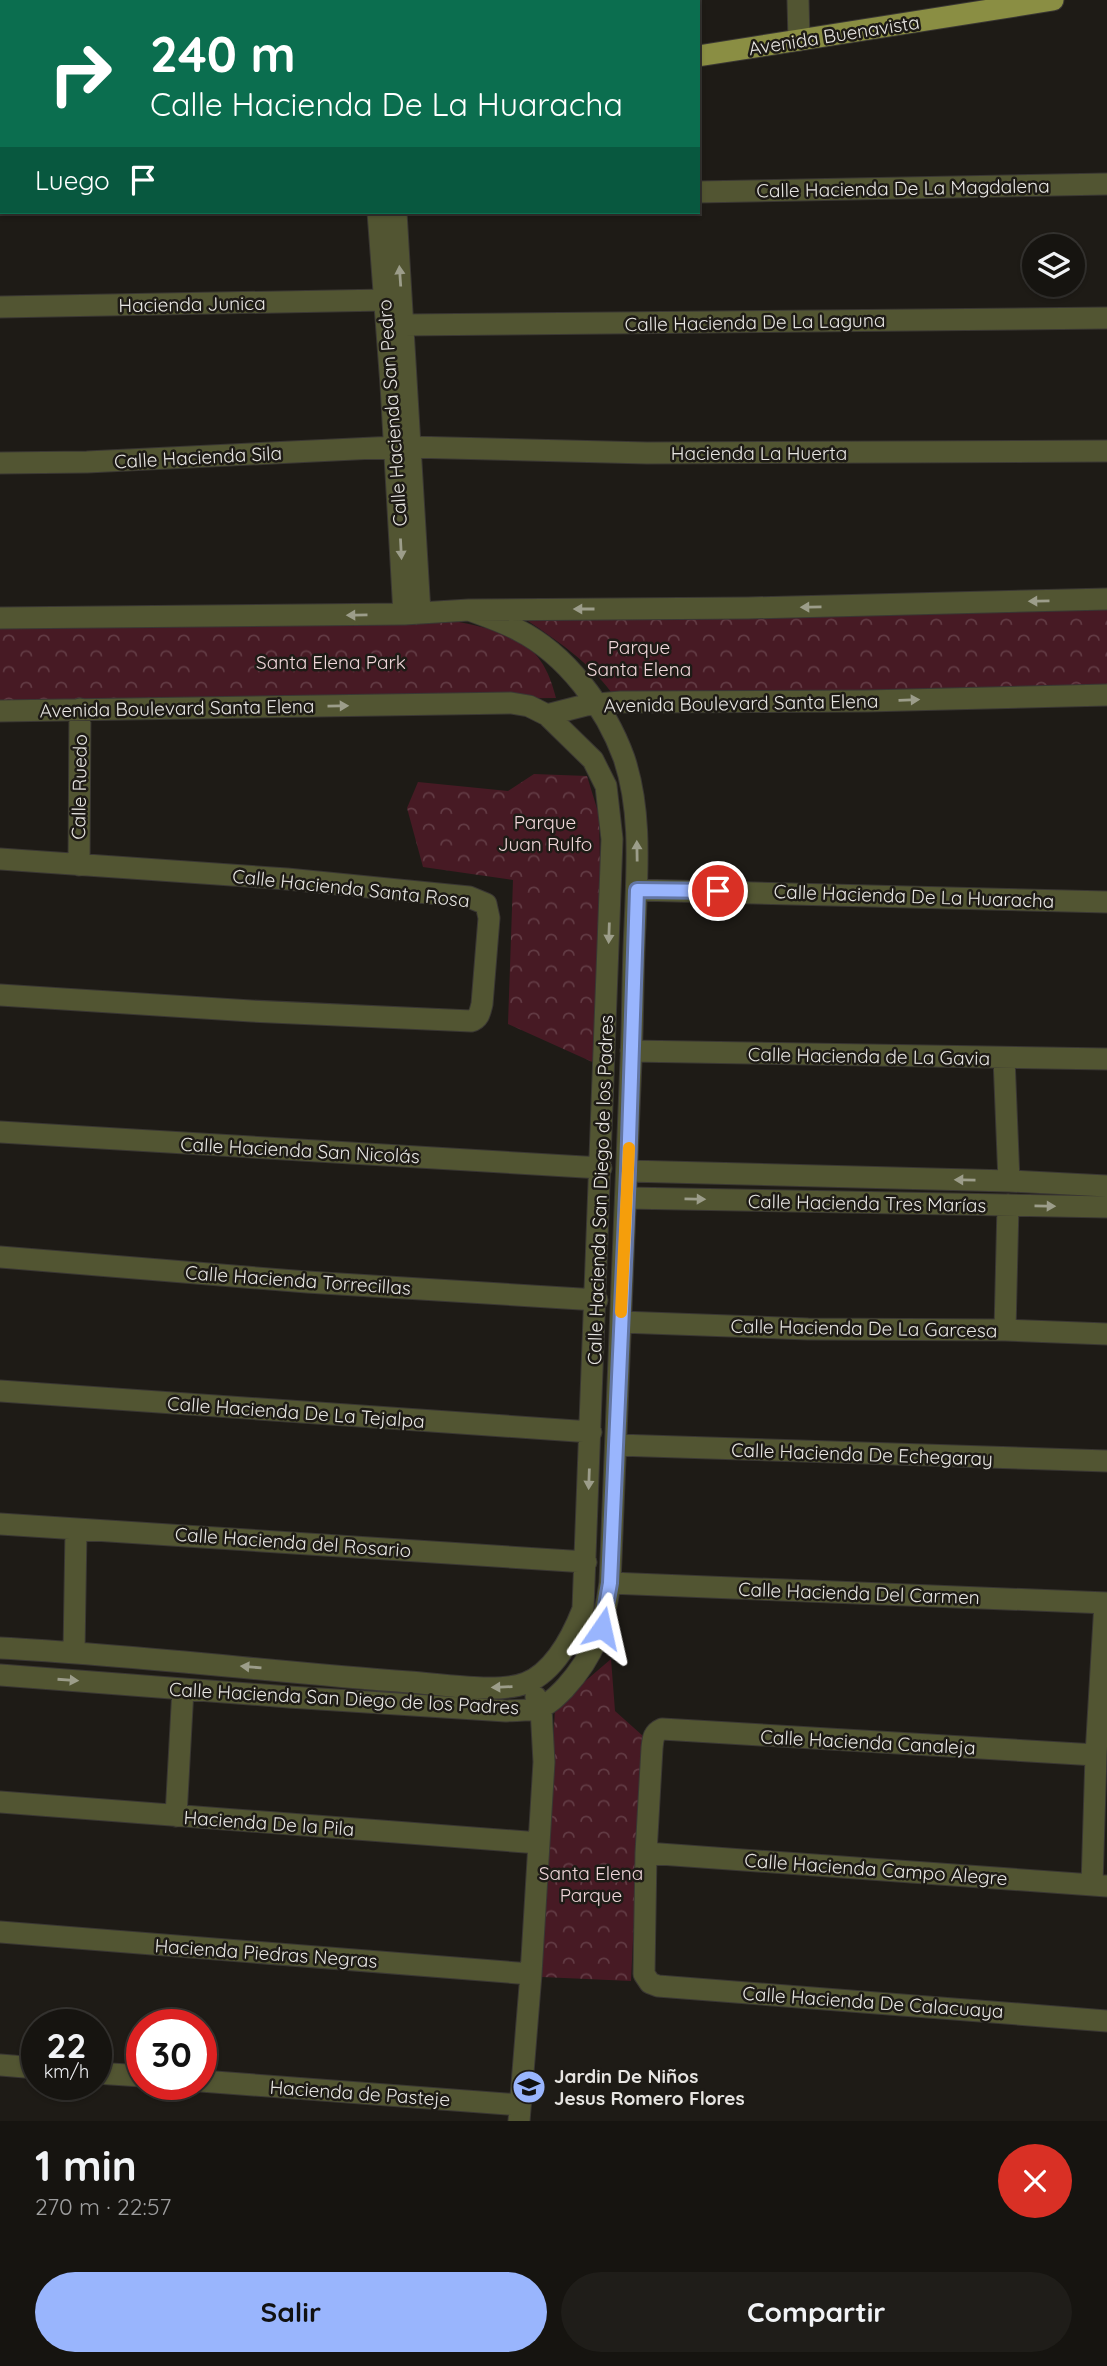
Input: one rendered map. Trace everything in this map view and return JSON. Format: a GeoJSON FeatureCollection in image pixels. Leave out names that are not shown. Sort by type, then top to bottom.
{"type":"FeatureCollection","features":[{"type":"Feature","properties":{"kind":"main road","name":"Avenida Buenavista"},"geometry":{"type":"LineString","coordinates":[[700,57],[1053,0]]}},
{"type":"Feature","properties":{"kind":"street"},"geometry":{"type":"LineString","coordinates":[[798,0],[799,40]]}},
{"type":"Feature","properties":{"kind":"street","name":"Calle Hacienda De La Magdalena"},"geometry":{"type":"LineString","coordinates":[[700,192],[1107,184]]}},
{"type":"Feature","properties":{"kind":"street","name":"Calle Hacienda San Pedro"},"geometry":{"type":"LineString","coordinates":[[378,214],[385,300],[399,385],[412,614]]}},
{"type":"Feature","properties":{"kind":"street","name":"Calle Hacienda San Pedro"},"geometry":{"type":"LineString","coordinates":[[396,214],[403,325],[399,385]]}},
{"type":"Feature","properties":{"kind":"street","name":"Hacienda Junica"},"geometry":{"type":"LineString","coordinates":[[0,307],[385,300]]}},
{"type":"Feature","properties":{"kind":"street","name":"Calle Hacienda De La Laguna"},"geometry":{"type":"LineString","coordinates":[[403,325],[1107,318]]}},
{"type":"Feature","properties":{"kind":"street","name":"Hacienda La Huerta"},"geometry":{"type":"LineString","coordinates":[[403,447],[647,453],[1107,451]]}},
{"type":"Feature","properties":{"kind":"street","name":"Calle Hacienda Sila"},"geometry":{"type":"LineString","coordinates":[[0,463],[87,462],[403,447]]}},
{"type":"Feature","properties":{"kind":"street"},"geometry":{"type":"LineString","coordinates":[[0,618],[412,614],[469,610],[761,608],[1107,599]]}},
{"type":"Feature","properties":{"kind":"street","name":"Calle Hacienda San Diego de los Padres"},"geometry":{"type":"LineString","coordinates":[[0,1675],[506,1710],[541,1707],[555,1698],[572,1680],[594,1648],[602,1628],[610,1583],[617,1445],[637,890],[635,810],[630,780],[617,741],[578,677],[540,643],[519,630],[469,610]]}},
{"type":"Feature","properties":{"kind":"street","name":"Avenida Boulevard Santa Elena"},"geometry":{"type":"LineString","coordinates":[[0,710],[511,704],[529,706],[547,715],[621,702],[867,701],[1107,695]]}},
{"type":"Feature","properties":{"kind":"street","name":"Calle Ruedo"},"geometry":{"type":"LineString","coordinates":[[79,865],[80,709]]}},
{"type":"Feature","properties":{"kind":"street","name":"Calle Hacienda San Diego de los Padres"},"geometry":{"type":"LineString","coordinates":[[0,1648],[501,1688],[529,1682],[552,1664],[574,1633],[583,1609],[586,1562],[612,839],[606,786],[593,760],[547,715]]}},
{"type":"Feature","properties":{"kind":"street","name":"Calle Hacienda Santa Rosa"},"geometry":{"type":"LineString","coordinates":[[0,859],[287,880],[468,897],[486,904],[489,918],[480,1013],[475,1020],[465,1022],[0,995]]}},
{"type":"Feature","properties":{"kind":"street","name":"Calle Hacienda De La Huaracha"},"geometry":{"type":"LineString","coordinates":[[637,890],[1107,902]]}},
{"type":"Feature","properties":{"kind":"street"},"geometry":{"type":"LineString","coordinates":[[607,986],[633,985]]}},
{"type":"Feature","properties":{"kind":"street","name":"Calle Hacienda de La Gavia"},"geometry":{"type":"LineString","coordinates":[[631,1051],[1107,1059]]}},
{"type":"Feature","properties":{"kind":"street"},"geometry":{"type":"LineString","coordinates":[[1004,1058],[1009,1181]]}},
{"type":"Feature","properties":{"kind":"street","name":"Calle Hacienda San Nicolás"},"geometry":{"type":"LineString","coordinates":[[0,1132],[601,1168]]}},
{"type":"Feature","properties":{"kind":"street","name":"Calle Hacienda Tres Marías"},"geometry":{"type":"LineString","coordinates":[[628,1171],[1009,1181],[1104,1197]]}},
{"type":"Feature","properties":{"kind":"street"},"geometry":{"type":"LineString","coordinates":[[884,1178],[885,1203]]}},
{"type":"Feature","properties":{"kind":"street","name":"Calle Hacienda Tres Marías"},"geometry":{"type":"LineString","coordinates":[[626,1198],[1008,1205],[1104,1197]]}},
{"type":"Feature","properties":{"kind":"street"},"geometry":{"type":"LineString","coordinates":[[1004,1330],[1008,1205]]}},
{"type":"Feature","properties":{"kind":"street","name":"Calle Hacienda Torrecillas"},"geometry":{"type":"LineString","coordinates":[[0,1257],[307,1282],[597,1300]]}},
{"type":"Feature","properties":{"kind":"street","name":"Calle Hacienda De La Garcesa"},"geometry":{"type":"LineString","coordinates":[[621,1322],[808,1329],[1004,1330],[1107,1334]]}},
{"type":"Feature","properties":{"kind":"street"},"geometry":{"type":"LineString","coordinates":[[593,1387],[617,1388]]}},
{"type":"Feature","properties":{"kind":"street","name":"Calle Hacienda De La Tejalpa"},"geometry":{"type":"LineString","coordinates":[[0,1391],[591,1432]]}},
{"type":"Feature","properties":{"kind":"street","name":"Calle Hacienda De Echegaray"},"geometry":{"type":"LineString","coordinates":[[617,1445],[1107,1461]]}},
{"type":"Feature","properties":{"kind":"street","name":"Calle Hacienda del Rosario"},"geometry":{"type":"LineString","coordinates":[[0,1524],[586,1562]]}},
{"type":"Feature","properties":{"kind":"street"},"geometry":{"type":"LineString","coordinates":[[74,1652],[76,1530]]}},
{"type":"Feature","properties":{"kind":"street","name":"Calle Hacienda Del Carmen"},"geometry":{"type":"LineString","coordinates":[[610,1583],[1106,1603]]}},
{"type":"Feature","properties":{"kind":"street"},"geometry":{"type":"LineString","coordinates":[[1100,1885],[1096,1755],[1106,1603]]}},
{"type":"Feature","properties":{"kind":"street"},"geometry":{"type":"LineString","coordinates":[[288,1671],[289,1697]]}},
{"type":"Feature","properties":{"kind":"street"},"geometry":{"type":"LineString","coordinates":[[519,2113],[544,1762],[541,1707],[529,1682]]}},
{"type":"Feature","properties":{"kind":"street"},"geometry":{"type":"LineString","coordinates":[[176,1815],[183,1689]]}},
{"type":"Feature","properties":{"kind":"street","name":"Calle Hacienda Canaleja"},"geometry":{"type":"LineString","coordinates":[[646,1853],[653,1737],[662,1729],[1096,1755]]}},
{"type":"Feature","properties":{"kind":"street","name":"Hacienda De la Pila"},"geometry":{"type":"LineString","coordinates":[[0,1802],[539,1843]]}},
{"type":"Feature","properties":{"kind":"street","name":"Calle Hacienda Campo Alegre"},"geometry":{"type":"LineString","coordinates":[[646,1853],[1100,1885]]}},
{"type":"Feature","properties":{"kind":"street","name":"Calle Hacienda De Calacuaya"},"geometry":{"type":"LineString","coordinates":[[646,1853],[644,1974],[650,1983],[658,1986],[1107,2021]]}},
{"type":"Feature","properties":{"kind":"street","name":"Hacienda Piedras Negras"},"geometry":{"type":"LineString","coordinates":[[0,1932],[531,1974]]}},
{"type":"Feature","properties":{"kind":"street"},"geometry":{"type":"LineString","coordinates":[[0,2065],[21,2067]]}},
{"type":"Feature","properties":{"kind":"street","name":"Hacienda de Pasteje"},"geometry":{"type":"LineString","coordinates":[[217,2083],[519,2113]]}},
{"type":"Feature","properties":{"kind":"green space","name":"Parque Santa Elena"},"geometry":{"type":"Polygon","coordinates":[[[1107,608],[1107,687],[617,700],[584,663],[519,615],[1107,608]]]}},
{"type":"Feature","properties":{"kind":"green space","name":"Santa Elena Park"},"geometry":{"type":"Polygon","coordinates":[[[459,622],[494,630],[522,642],[542,663],[556,698],[0,704],[0,627],[459,622]]]}},
{"type":"Feature","properties":{"kind":"green space","name":"Parque Juan Rulfo"},"geometry":{"type":"Polygon","coordinates":[[[534,774],[587,776],[599,815],[599,1065],[508,1024],[513,880],[423,867],[407,808],[418,782],[508,791],[534,774]]]}},
{"type":"Feature","properties":{"kind":"green space","name":"Santa Elena Parque"},"geometry":{"type":"Polygon","coordinates":[[[611,1659],[615,1711],[643,1736],[631,1981],[542,1977],[555,1707],[611,1659]]]}},
{"type":"Feature","properties":{"kind":"slow traffic"},"geometry":{"type":"LineString","coordinates":[[621,1312],[629,1148]]}},
{"type":"Feature","properties":{"kind":"place","name":"Jardin De Niños Jesus Romero Flores"},"geometry":{"type":"Point","coordinates":[529,2087]}},
{"type":"Feature","properties":{"kind":"route"},"geometry":{"type":"LineString","coordinates":[[602,1628],[610,1583],[617,1445],[637,890],[718,891]]}}]}
